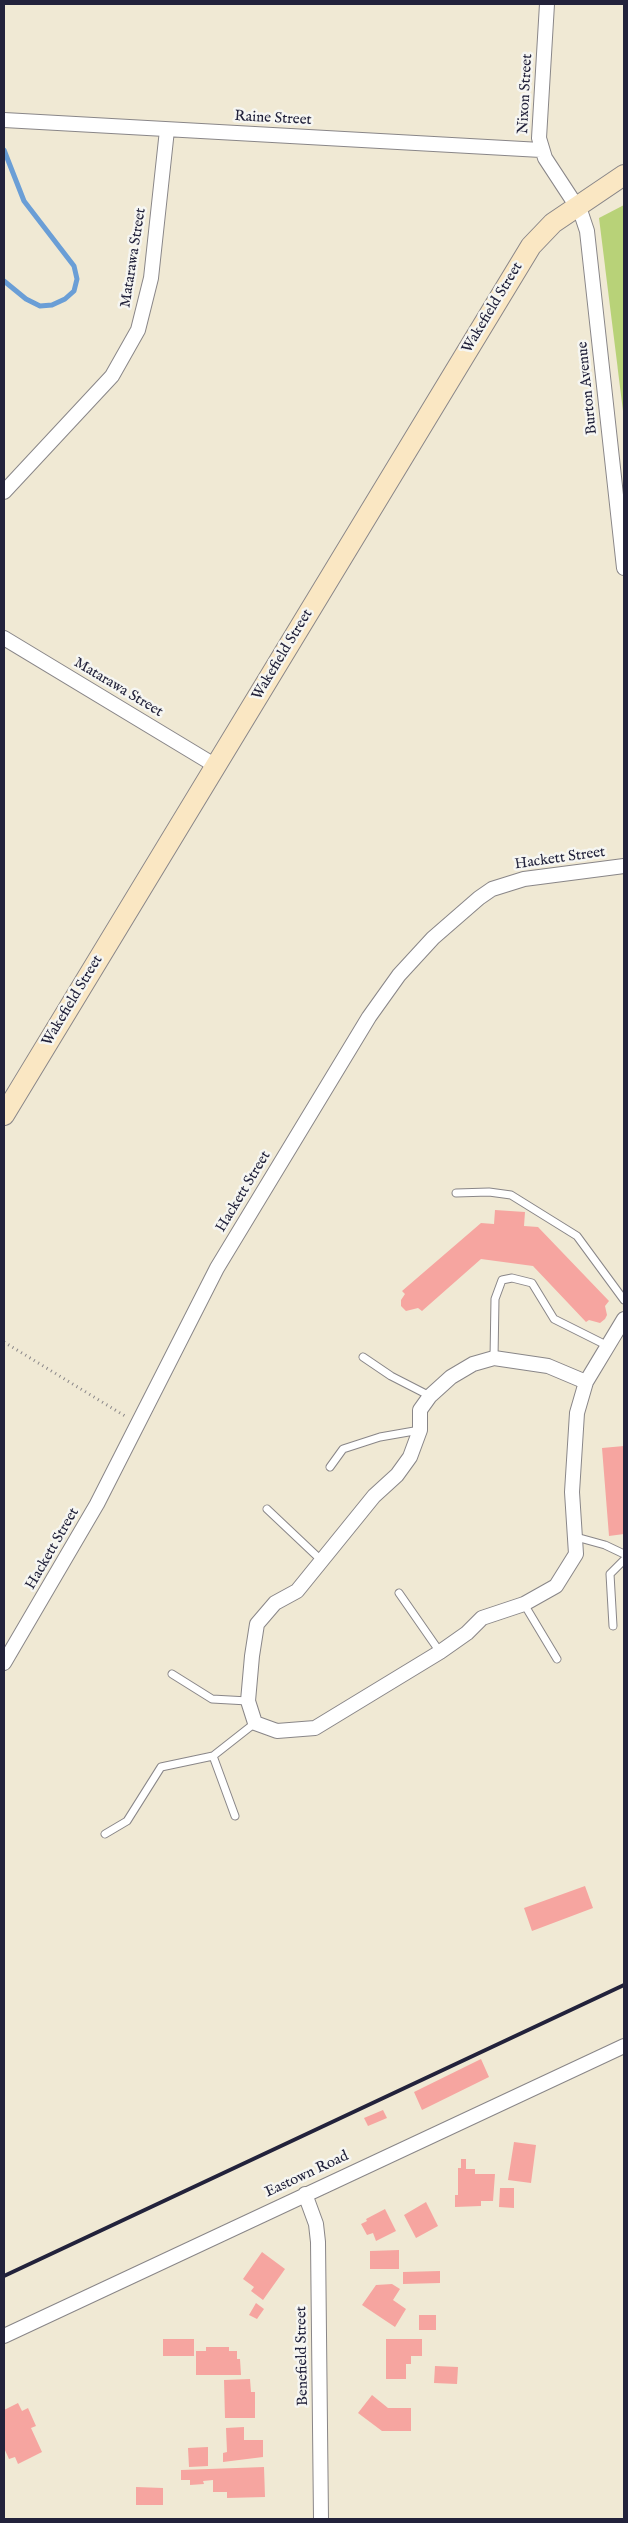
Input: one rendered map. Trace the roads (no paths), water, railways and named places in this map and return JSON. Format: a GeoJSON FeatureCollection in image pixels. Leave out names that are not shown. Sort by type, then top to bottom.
{"type":"FeatureCollection","features":[{"type":"Feature","properties":{"kind":"street","name":"Nixon Street"},"geometry":{"type":"LineString","coordinates":[[547,4],[539,138],[541,150],[576,206]]}},
{"type":"Feature","properties":{"kind":"street","name":"Raine Street"},"geometry":{"type":"LineString","coordinates":[[4,120],[541,150]]}},
{"type":"Feature","properties":{"kind":"street","name":"Matarawa Street"},"geometry":{"type":"LineString","coordinates":[[4,492],[112,376],[138,330],[151,278],[167,130]]}},
{"type":"Feature","properties":{"kind":"street","name":"Wakefield Street"},"geometry":{"type":"LineString","coordinates":[[4,1115],[520,262],[540,235],[576,206],[624,174]]}},
{"type":"Feature","properties":{"kind":"street","name":"Burton Avenue"},"geometry":{"type":"LineString","coordinates":[[576,206],[587,231],[624,568]]}},
{"type":"Feature","properties":{"kind":"street","name":"Matarawa Street"},"geometry":{"type":"LineString","coordinates":[[4,638],[216,766]]}},
{"type":"Feature","properties":{"kind":"street","name":"Hackett Street"},"geometry":{"type":"LineString","coordinates":[[4,1663],[73,1548],[217,1268],[369,1018],[399,975],[434,938],[479,898],[492,889],[524,879],[624,866]]}},
{"type":"Feature","properties":{"kind":"street"},"geometry":{"type":"LineString","coordinates":[[586,1382],[548,1366],[494,1358],[473,1364],[430,1396],[420,1410],[420,1430],[410,1457],[397,1475],[374,1496],[296,1591],[275,1603],[257,1624],[248,1700],[255,1723],[276,1731],[315,1728],[440,1652],[467,1633],[482,1618],[524,1604],[556,1586],[576,1554],[572,1492],[577,1413],[586,1382],[624,1319]]}},
{"type":"Feature","properties":{"kind":"street","name":"Eastown Road"},"geometry":{"type":"LineString","coordinates":[[4,2336],[624,2046]]}},
{"type":"Feature","properties":{"kind":"street","name":"Benefield Street"},"geometry":{"type":"LineString","coordinates":[[305,2194],[316,2224],[318,2242],[321,2519]]}},
{"type":"Feature","properties":{"kind":"lane"},"geometry":{"type":"LineString","coordinates":[[456,1193],[489,1192],[511,1195],[577,1236],[624,1300]]}},
{"type":"Feature","properties":{"kind":"lane"},"geometry":{"type":"LineString","coordinates":[[494,1358],[496,1298],[502,1280],[512,1278],[532,1283],[554,1319],[608,1346]]}},
{"type":"Feature","properties":{"kind":"lane"},"geometry":{"type":"LineString","coordinates":[[363,1358],[391,1376],[430,1396]]}},
{"type":"Feature","properties":{"kind":"lane"},"geometry":{"type":"LineString","coordinates":[[330,1466],[343,1449],[380,1437],[420,1430]]}},
{"type":"Feature","properties":{"kind":"lane"},"geometry":{"type":"LineString","coordinates":[[267,1509],[321,1560]]}},
{"type":"Feature","properties":{"kind":"lane"},"geometry":{"type":"LineString","coordinates":[[576,1537],[605,1545],[624,1554]]}},
{"type":"Feature","properties":{"kind":"lane"},"geometry":{"type":"LineString","coordinates":[[613,1626],[610,1574],[624,1560]]}},
{"type":"Feature","properties":{"kind":"lane"},"geometry":{"type":"LineString","coordinates":[[399,1593],[440,1652]]}},
{"type":"Feature","properties":{"kind":"lane"},"geometry":{"type":"LineString","coordinates":[[524,1604],[557,1659]]}},
{"type":"Feature","properties":{"kind":"lane"},"geometry":{"type":"LineString","coordinates":[[172,1674],[212,1699],[248,1700]]}},
{"type":"Feature","properties":{"kind":"lane"},"geometry":{"type":"LineString","coordinates":[[105,1834],[127,1821],[161,1767],[213,1756],[255,1723]]}},
{"type":"Feature","properties":{"kind":"lane"},"geometry":{"type":"LineString","coordinates":[[213,1756],[235,1816]]}},
{"type":"Feature","properties":{"kind":"waterway"},"geometry":{"type":"LineString","coordinates":[[4,150],[24,201],[74,266],[77,279],[74,291],[65,299],[52,305],[40,306],[26,299],[4,281]]}},
{"type":"Feature","properties":{"kind":"railway"},"geometry":{"type":"LineString","coordinates":[[4,2276],[624,1985]]}}]}
